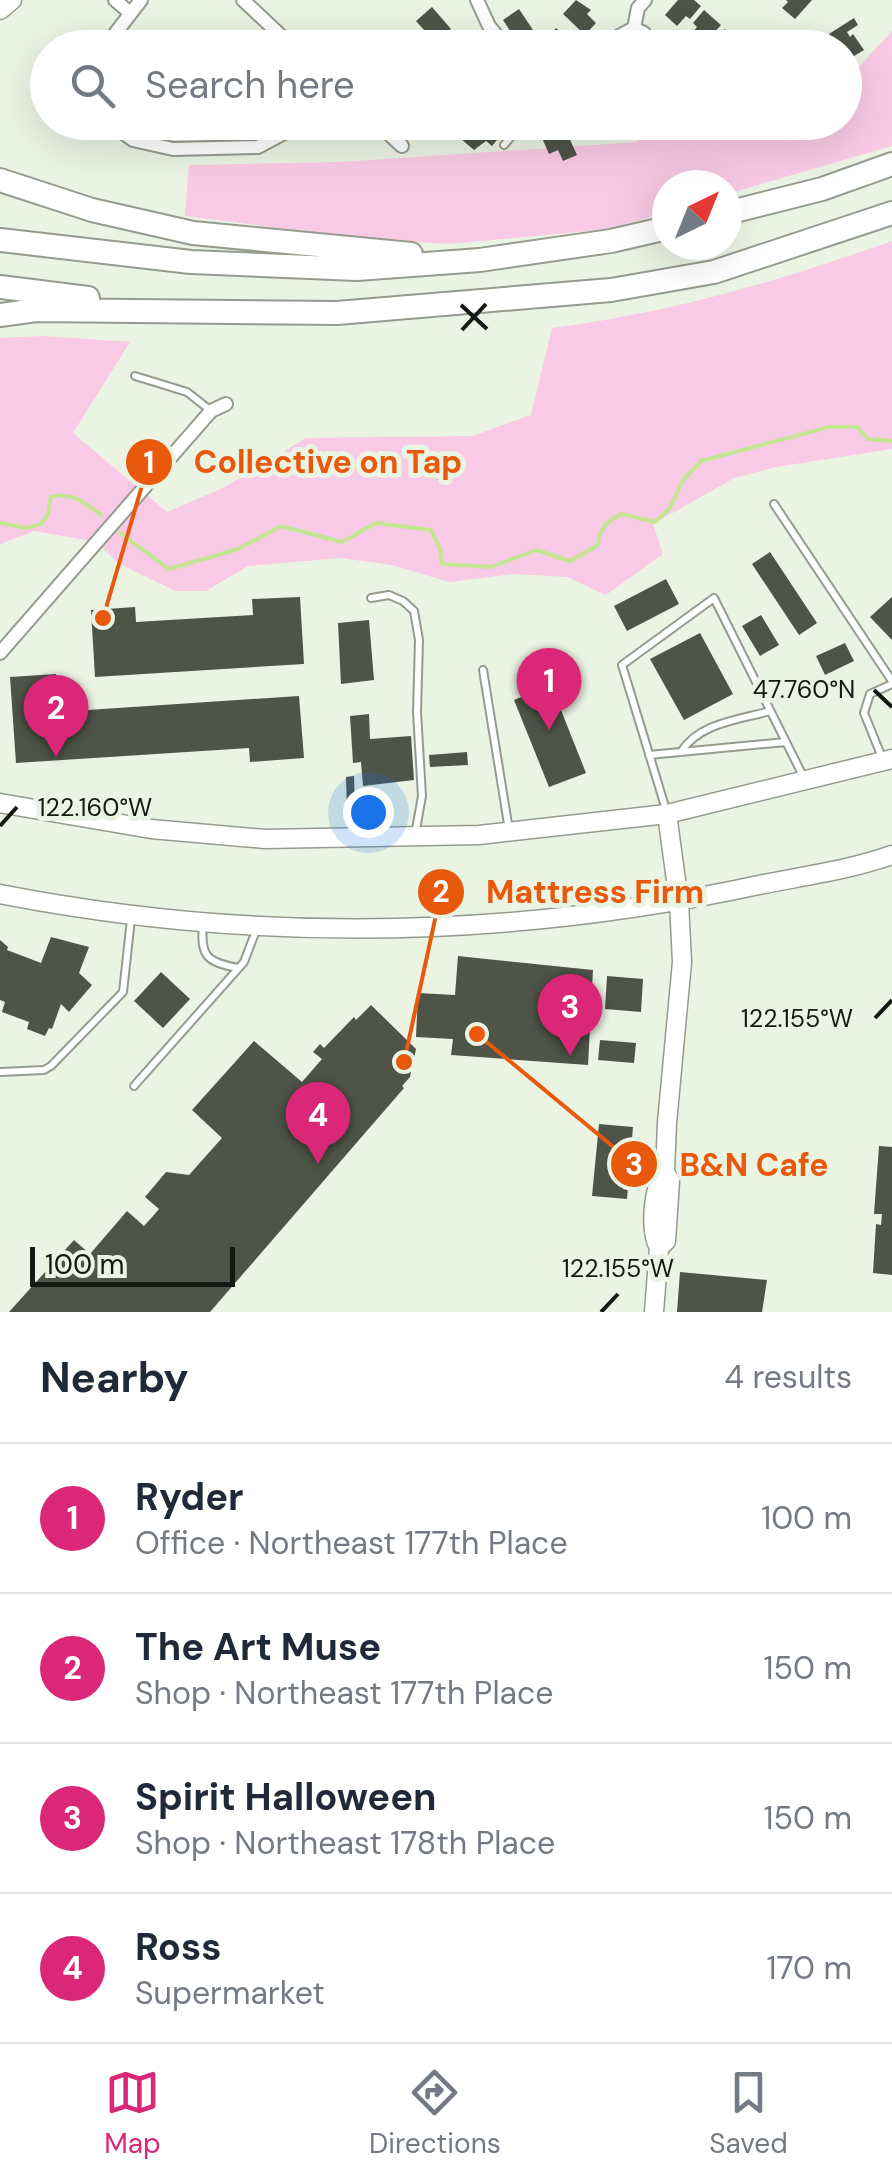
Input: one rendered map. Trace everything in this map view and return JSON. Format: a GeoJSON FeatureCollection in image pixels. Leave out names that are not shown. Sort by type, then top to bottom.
{"type":"FeatureCollection","features":[{"type":"Feature","properties":{"kind":"highway"},"geometry":{"type":"LineString","coordinates":[[742,209],[822,190],[892,164]]}},
{"type":"Feature","properties":{"kind":"highway"},"geometry":{"type":"LineString","coordinates":[[0,180],[92,210],[192,233],[480,260]]}},
{"type":"Feature","properties":{"kind":"highway"},"geometry":{"type":"LineString","coordinates":[[0,314],[36,310],[337,313],[611,290],[714,272],[892,213]]}},
{"type":"Feature","properties":{"kind":"highway"},"geometry":{"type":"LineString","coordinates":[[0,240],[191,262],[358,269],[480,260],[652,231]]}},
{"type":"Feature","properties":{"kind":"highway"},"geometry":{"type":"LineString","coordinates":[[0,287],[211,310]]}},
{"type":"Feature","properties":{"kind":"street"},"geometry":{"type":"LineString","coordinates":[[0,10],[12,0]]}},
{"type":"Feature","properties":{"kind":"street"},"geometry":{"type":"LineString","coordinates":[[116,0],[130,12]]}},
{"type":"Feature","properties":{"kind":"street"},"geometry":{"type":"LineString","coordinates":[[117,30],[141,0]]}},
{"type":"Feature","properties":{"kind":"street"},"geometry":{"type":"LineString","coordinates":[[243,0],[275,30]]}},
{"type":"Feature","properties":{"kind":"street"},"geometry":{"type":"LineString","coordinates":[[477,0],[492,30]]}},
{"type":"Feature","properties":{"kind":"street"},"geometry":{"type":"LineString","coordinates":[[634,28],[638,8],[645,0]]}},
{"type":"Feature","properties":{"kind":"street"},"geometry":{"type":"LineString","coordinates":[[630,30],[634,28]]}},
{"type":"Feature","properties":{"kind":"street"},"geometry":{"type":"LineString","coordinates":[[634,28],[638,30]]}},
{"type":"Feature","properties":{"kind":"street"},"geometry":{"type":"LineString","coordinates":[[133,140],[174,149],[258,146],[270,140]]}},
{"type":"Feature","properties":{"kind":"street"},"geometry":{"type":"LineString","coordinates":[[396,140],[402,146]]}},
{"type":"Feature","properties":{"kind":"street"},"geometry":{"type":"LineString","coordinates":[[0,653],[211,411],[226,404]]}},
{"type":"Feature","properties":{"kind":"street"},"geometry":{"type":"LineString","coordinates":[[0,803],[151,829],[265,839],[509,832],[667,814],[888,760]]}},
{"type":"Feature","properties":{"kind":"street"},"geometry":{"type":"LineString","coordinates":[[654,1312],[659,1248],[654,1238],[658,1183],[665,1172],[682,962],[679,902],[667,814]]}},
{"type":"Feature","properties":{"kind":"street"},"geometry":{"type":"LineString","coordinates":[[0,894],[203,923],[425,929],[592,916],[679,902],[892,855]]}},
{"type":"Feature","properties":{"kind":"lane"},"geometry":{"type":"LineString","coordinates":[[504,144],[508,140]]}},
{"type":"Feature","properties":{"kind":"lane"},"geometry":{"type":"LineString","coordinates":[[135,376],[187,392],[211,411]]}},
{"type":"Feature","properties":{"kind":"lane"},"geometry":{"type":"LineString","coordinates":[[774,504],[892,682],[870,694],[864,713],[888,760]]}},
{"type":"Feature","properties":{"kind":"lane"},"geometry":{"type":"LineString","coordinates":[[372,598],[389,595],[404,601],[414,611],[419,640],[417,712],[422,796],[414,836]]}},
{"type":"Feature","properties":{"kind":"lane"},"geometry":{"type":"LineString","coordinates":[[667,814],[622,664],[714,598],[804,780]]}},
{"type":"Feature","properties":{"kind":"lane"},"geometry":{"type":"LineString","coordinates":[[483,670],[509,832]]}},
{"type":"Feature","properties":{"kind":"lane"},"geometry":{"type":"LineString","coordinates":[[681,752],[691,736],[704,730],[770,711]]}},
{"type":"Feature","properties":{"kind":"lane"},"geometry":{"type":"LineString","coordinates":[[649,755],[786,742]]}},
{"type":"Feature","properties":{"kind":"lane"},"geometry":{"type":"LineString","coordinates":[[0,1072],[44,1070],[51,1066],[122,992],[132,914]]}},
{"type":"Feature","properties":{"kind":"lane"},"geometry":{"type":"LineString","coordinates":[[203,923],[201,946],[209,958],[238,968]]}},
{"type":"Feature","properties":{"kind":"lane"},"geometry":{"type":"LineString","coordinates":[[134,1086],[238,968],[252,948],[257,927]]}},
{"type":"Feature","properties":{"kind":"shaded area"},"geometry":{"type":"Polygon","coordinates":[[[892,31],[892,146],[742,190],[742,170],[652,170],[652,216],[609,229],[448,244],[344,236],[185,216],[189,165],[341,162],[639,140],[862,140],[862,63],[892,31]]]}},
{"type":"Feature","properties":{"kind":"shaded area"},"geometry":{"type":"Polygon","coordinates":[[[892,241],[892,449],[776,467],[734,478],[653,524],[663,554],[606,595],[567,577],[515,574],[449,582],[392,565],[340,558],[248,566],[206,591],[175,591],[118,563],[97,542],[34,531],[0,544],[0,338],[44,336],[130,342],[73,433],[167,512],[223,488],[306,438],[473,436],[531,415],[552,328],[639,314],[724,294],[892,241]]]}},
{"type":"Feature","properties":{"kind":"building"},"geometry":{"type":"Polygon","coordinates":[[[576,0],[591,10],[587,14],[596,23],[590,30],[580,30],[563,14],[576,0]]]}},
{"type":"Feature","properties":{"kind":"building"},"geometry":{"type":"Polygon","coordinates":[[[678,0],[694,0],[701,6],[677,26],[665,15],[678,0]]]}},
{"type":"Feature","properties":{"kind":"building"},"geometry":{"type":"Polygon","coordinates":[[[786,0],[812,0],[795,19],[782,8],[786,0]]]}},
{"type":"Feature","properties":{"kind":"building"},"geometry":{"type":"Polygon","coordinates":[[[432,7],[451,29],[424,30],[416,21],[432,7]]]}},
{"type":"Feature","properties":{"kind":"building"},"geometry":{"type":"Polygon","coordinates":[[[519,9],[533,30],[510,30],[503,20],[519,9]]]}},
{"type":"Feature","properties":{"kind":"building"},"geometry":{"type":"Polygon","coordinates":[[[704,10],[721,25],[716,30],[695,30],[697,27],[693,23],[704,10]]]}},
{"type":"Feature","properties":{"kind":"building"},"geometry":{"type":"Polygon","coordinates":[[[854,18],[858,25],[850,30],[835,30],[854,18]]]}},
{"type":"Feature","properties":{"kind":"building"},"geometry":{"type":"Polygon","coordinates":[[[462,140],[497,140],[492,146],[486,141],[474,150],[462,140]]]}},
{"type":"Feature","properties":{"kind":"building"},"geometry":{"type":"Polygon","coordinates":[[[543,140],[570,140],[577,155],[563,161],[558,150],[549,154],[543,140]]]}},
{"type":"Feature","properties":{"kind":"building"},"geometry":{"type":"Polygon","coordinates":[[[770,552],[817,623],[799,635],[752,564],[770,552]]]}},
{"type":"Feature","properties":{"kind":"building"},"geometry":{"type":"Polygon","coordinates":[[[666,579],[679,604],[627,631],[614,606],[666,579]]]}},
{"type":"Feature","properties":{"kind":"building"},"geometry":{"type":"Polygon","coordinates":[[[300,597],[304,664],[95,677],[91,610],[135,607],[136,622],[253,615],[252,599],[300,597]]]}},
{"type":"Feature","properties":{"kind":"building"},"geometry":{"type":"Polygon","coordinates":[[[892,597],[892,640],[870,617],[892,597]]]}},
{"type":"Feature","properties":{"kind":"building"},"geometry":{"type":"Polygon","coordinates":[[[761,615],[779,645],[760,656],[742,626],[761,615]]]}},
{"type":"Feature","properties":{"kind":"building"},"geometry":{"type":"Polygon","coordinates":[[[369,620],[374,680],[341,684],[338,623],[369,620]]]}},
{"type":"Feature","properties":{"kind":"building"},"geometry":{"type":"Polygon","coordinates":[[[700,633],[733,694],[684,720],[650,659],[700,633]]]}},
{"type":"Feature","properties":{"kind":"building"},"geometry":{"type":"Polygon","coordinates":[[[845,643],[854,661],[825,675],[816,656],[845,643]]]}},
{"type":"Feature","properties":{"kind":"building"},"geometry":{"type":"Polygon","coordinates":[[[56,674],[58,712],[299,696],[304,758],[250,762],[249,748],[16,763],[10,677],[56,674]]]}},
{"type":"Feature","properties":{"kind":"building"},"geometry":{"type":"Polygon","coordinates":[[[551,685],[586,773],[549,787],[514,700],[551,685]]]}},
{"type":"Feature","properties":{"kind":"building"},"geometry":{"type":"Polygon","coordinates":[[[369,714],[370,739],[411,736],[414,780],[363,786],[361,762],[353,763],[350,716],[369,714]]]}},
{"type":"Feature","properties":{"kind":"building"},"geometry":{"type":"Polygon","coordinates":[[[467,752],[468,765],[430,767],[429,755],[467,752]]]}},
{"type":"Feature","properties":{"kind":"building"},"geometry":{"type":"Polygon","coordinates":[[[354,776],[355,811],[347,812],[346,777],[354,776]]]}},
{"type":"Feature","properties":{"kind":"building"},"geometry":{"type":"Polygon","coordinates":[[[51,937],[89,947],[79,973],[92,985],[69,1012],[61,1004],[52,1029],[45,1036],[27,1029],[29,1022],[2,1012],[5,1002],[0,1000],[0,940],[7,950],[41,963],[51,937]]]}},
{"type":"Feature","properties":{"kind":"building"},"geometry":{"type":"Polygon","coordinates":[[[458,956],[593,970],[588,1065],[451,1055],[453,1039],[416,1037],[418,993],[455,995],[458,956]]]}},
{"type":"Feature","properties":{"kind":"building"},"geometry":{"type":"Polygon","coordinates":[[[161,972],[190,999],[163,1028],[134,1001],[161,972]]]}},
{"type":"Feature","properties":{"kind":"building"},"geometry":{"type":"Polygon","coordinates":[[[607,976],[643,979],[641,1012],[605,1009],[607,976]]]}},
{"type":"Feature","properties":{"kind":"building"},"geometry":{"type":"Polygon","coordinates":[[[371,1005],[416,1049],[410,1077],[210,1312],[9,1312],[74,1240],[90,1254],[127,1211],[144,1226],[159,1209],[145,1197],[166,1172],[189,1175],[222,1138],[192,1110],[254,1041],[302,1082],[322,1059],[313,1052],[320,1044],[324,1048],[371,1005]]]}},
{"type":"Feature","properties":{"kind":"building"},"geometry":{"type":"Polygon","coordinates":[[[600,1040],[636,1043],[634,1063],[598,1060],[600,1040]]]}},
{"type":"Feature","properties":{"kind":"building"},"geometry":{"type":"Polygon","coordinates":[[[599,1124],[633,1127],[627,1199],[592,1196],[599,1124]]]}},
{"type":"Feature","properties":{"kind":"building"},"geometry":{"type":"Polygon","coordinates":[[[879,1146],[892,1147],[892,1275],[873,1273],[876,1224],[881,1225],[882,1214],[874,1214],[879,1146]]]}},
{"type":"Feature","properties":{"kind":"building"},"geometry":{"type":"Polygon","coordinates":[[[680,1272],[767,1280],[762,1312],[677,1312],[680,1272]]]}},
{"type":"Feature","properties":{"kind":"waterway"},"geometry":{"type":"LineString","coordinates":[[120,533],[169,569],[238,549],[281,526],[342,542],[376,523],[431,530],[442,564],[491,567],[536,550],[570,561],[598,545],[605,526],[621,514],[655,522],[670,508],[683,480],[701,461],[829,427],[857,427],[868,439],[892,441]]}},
{"type":"Feature","properties":{"kind":"waterway"},"geometry":{"type":"LineString","coordinates":[[0,523],[26,528],[41,524],[48,514],[51,497],[58,496],[78,499],[101,515]]}},
{"type":"Feature","properties":{"kind":"place","name":"Collective on Tap"},"geometry":{"type":"Point","coordinates":[103,618]}},
{"type":"Feature","properties":{"kind":"place","name":"Ryder"},"geometry":{"type":"Point","coordinates":[549,730]}},
{"type":"Feature","properties":{"kind":"place","name":"The Art Muse"},"geometry":{"type":"Point","coordinates":[56,757]}},
{"type":"Feature","properties":{"kind":"place","name":"B&N Cafe"},"geometry":{"type":"Point","coordinates":[477,1034]}},
{"type":"Feature","properties":{"kind":"place","name":"Spirit Halloween"},"geometry":{"type":"Point","coordinates":[570,1056]}},
{"type":"Feature","properties":{"kind":"place","name":"Mattress Firm"},"geometry":{"type":"Point","coordinates":[404,1062]}},
{"type":"Feature","properties":{"kind":"place","name":"Ross"},"geometry":{"type":"Point","coordinates":[318,1164]}}]}
